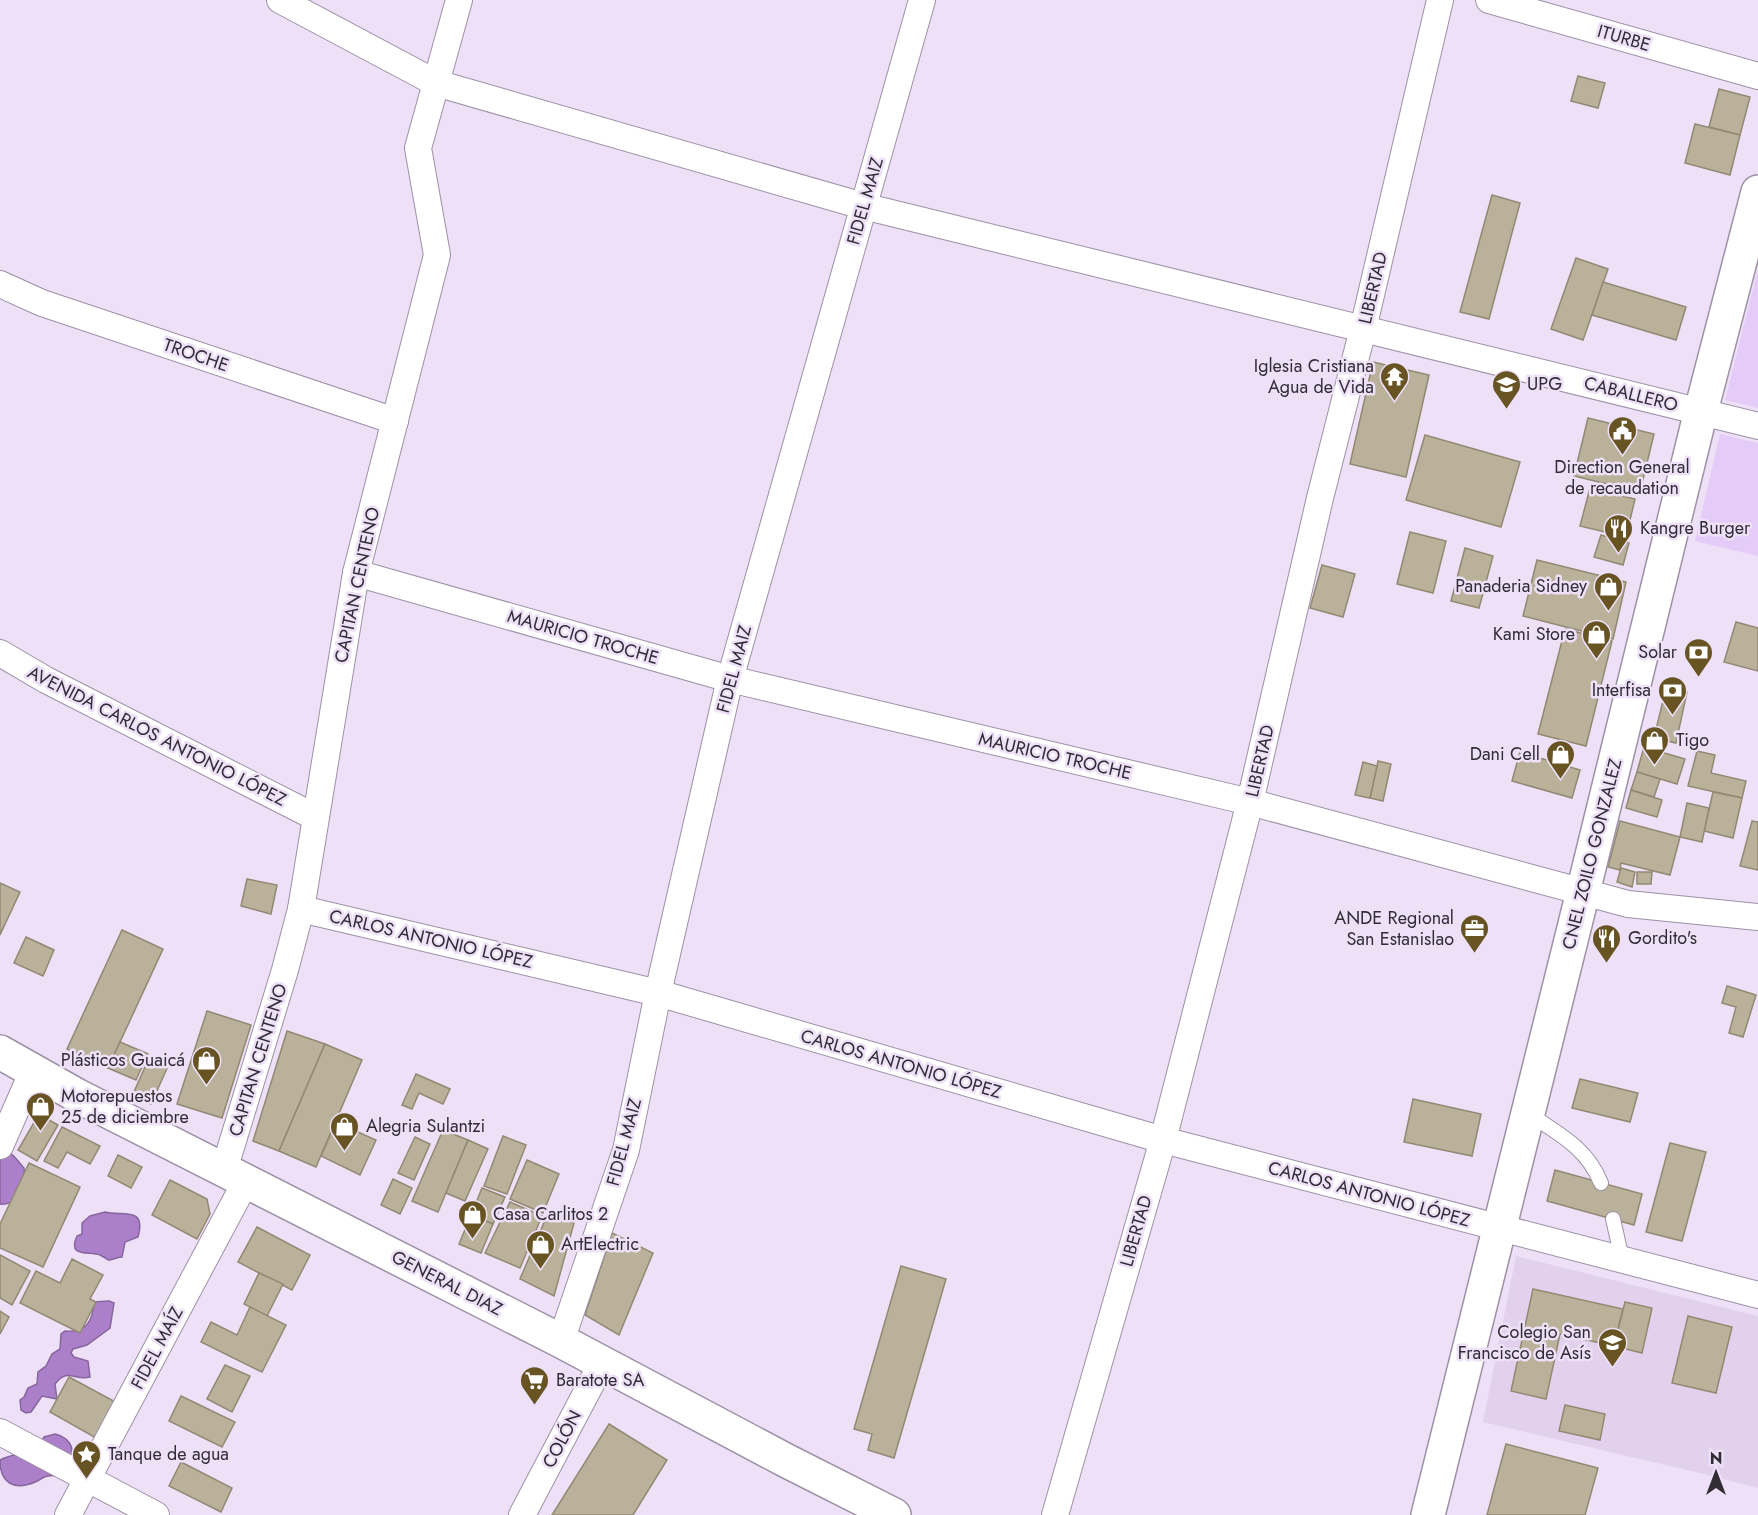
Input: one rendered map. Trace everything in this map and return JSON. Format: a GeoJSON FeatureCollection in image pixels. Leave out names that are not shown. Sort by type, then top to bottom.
{"type":"FeatureCollection","features":[{"type":"Feature","properties":{"kind":"main road","name":"CNEL ZOILO GONZALEZ"},"geometry":{"type":"LineString","coordinates":[[1428,1515],[1701,411],[1758,192]]}},
{"type":"Feature","properties":{"kind":"main road","name":"GENERAL DIAZ"},"geometry":{"type":"LineString","coordinates":[[0,1052],[78,1096],[561,1341],[894,1515]]}},
{"type":"Feature","properties":{"kind":"street","name":"CABALLERO"},"geometry":{"type":"LineString","coordinates":[[280,0],[436,83],[864,206],[1758,426]]}},
{"type":"Feature","properties":{"kind":"street","name":"CAPITAN CENTENO"},"geometry":{"type":"LineString","coordinates":[[235,1176],[300,909],[356,573],[437,255],[418,148],[459,0]]}},
{"type":"Feature","properties":{"kind":"street","name":"FIDEL MAIZ"},"geometry":{"type":"LineString","coordinates":[[561,1341],[626,1150],[658,993],[730,679],[922,0]]}},
{"type":"Feature","properties":{"kind":"street","name":"LIBERTAD"},"geometry":{"type":"LineString","coordinates":[[1054,1515],[1163,1140],[1250,802],[1320,498],[1363,329],[1440,0]]}},
{"type":"Feature","properties":{"kind":"street","name":"ITURBE"},"geometry":{"type":"LineString","coordinates":[[1489,0],[1758,76]]}},
{"type":"Feature","properties":{"kind":"street","name":"TROCHE"},"geometry":{"type":"LineString","coordinates":[[0,284],[42,303],[394,421]]}},
{"type":"Feature","properties":{"kind":"street","name":"MAURICIO TROCHE"},"geometry":{"type":"LineString","coordinates":[[356,573],[730,679],[1250,802],[1628,904],[1758,917]]}},
{"type":"Feature","properties":{"kind":"street","name":"AVENIDA CARLOS ANTONIO LÓPEZ"},"geometry":{"type":"LineString","coordinates":[[0,654],[46,680],[315,817]]}},
{"type":"Feature","properties":{"kind":"street","name":"CARLOS ANTONIO LÓPEZ"},"geometry":{"type":"LineString","coordinates":[[300,909],[658,993],[1163,1140],[1498,1227]]}},
{"type":"Feature","properties":{"kind":"street"},"geometry":{"type":"LineString","coordinates":[[0,1146],[33,1071]]}},
{"type":"Feature","properties":{"kind":"street","name":"FIDEL MAÍZ"},"geometry":{"type":"LineString","coordinates":[[68,1515],[235,1176]]}},
{"type":"Feature","properties":{"kind":"street"},"geometry":{"type":"LineString","coordinates":[[1498,1227],[1758,1294]]}},
{"type":"Feature","properties":{"kind":"street","name":"COLÓN"},"geometry":{"type":"LineString","coordinates":[[522,1515],[602,1363]]}},
{"type":"Feature","properties":{"kind":"street"},"geometry":{"type":"LineString","coordinates":[[0,1432],[156,1515]]}},
{"type":"Feature","properties":{"kind":"lane"},"geometry":{"type":"LineString","coordinates":[[1527,1113],[1577,1146],[1595,1168],[1601,1183]]}},
{"type":"Feature","properties":{"kind":"lane"},"geometry":{"type":"LineString","coordinates":[[1613,1220],[1622,1259]]}},
{"type":"Feature","properties":{"kind":"shaded area"},"geometry":{"type":"Polygon","coordinates":[[[1758,269],[1758,408],[1725,400],[1758,269]]]}},
{"type":"Feature","properties":{"kind":"shaded area"},"geometry":{"type":"Polygon","coordinates":[[[1720,434],[1758,443],[1758,556],[1695,541],[1720,434]]]}},
{"type":"Feature","properties":{"kind":"shaded area"},"geometry":{"type":"Polygon","coordinates":[[[0,1150],[11,1154],[24,1168],[25,1180],[19,1195],[4,1204],[0,1204],[0,1150]]]}},
{"type":"Feature","properties":{"kind":"shaded area"},"geometry":{"type":"Polygon","coordinates":[[[105,1212],[131,1214],[139,1220],[138,1237],[125,1242],[122,1257],[108,1260],[100,1255],[77,1251],[75,1248],[77,1236],[82,1234],[82,1223],[90,1216],[105,1212]]]}},
{"type":"Feature","properties":{"kind":"shaded area","name":"Colegio San Francisco de Asís"},"geometry":{"type":"Polygon","coordinates":[[[1516,1256],[1758,1316],[1758,1488],[1483,1422],[1516,1256]]]}},
{"type":"Feature","properties":{"kind":"shaded area"},"geometry":{"type":"Polygon","coordinates":[[[94,1302],[114,1303],[110,1328],[87,1345],[73,1349],[71,1353],[74,1357],[88,1361],[90,1377],[64,1376],[55,1384],[57,1399],[42,1396],[31,1412],[26,1413],[21,1410],[20,1400],[28,1388],[37,1384],[38,1372],[46,1366],[52,1354],[60,1349],[61,1334],[65,1331],[83,1328],[90,1320],[94,1302]]]}},
{"type":"Feature","properties":{"kind":"shaded area"},"geometry":{"type":"Polygon","coordinates":[[[55,1434],[68,1441],[72,1452],[69,1464],[62,1476],[46,1476],[21,1486],[10,1483],[6,1479],[0,1460],[30,1451],[44,1437],[55,1434]]]}},
{"type":"Feature","properties":{"kind":"building"},"geometry":{"type":"Polygon","coordinates":[[[1578,76],[1605,83],[1598,108],[1571,101],[1578,76]]]}},
{"type":"Feature","properties":{"kind":"building"},"geometry":{"type":"Polygon","coordinates":[[[1719,89],[1750,97],[1740,135],[1709,127],[1719,89]]]}},
{"type":"Feature","properties":{"kind":"building"},"geometry":{"type":"Polygon","coordinates":[[[1695,124],[1740,135],[1730,175],[1685,163],[1695,124]]]}},
{"type":"Feature","properties":{"kind":"building"},"geometry":{"type":"Polygon","coordinates":[[[1492,195],[1520,203],[1489,319],[1460,312],[1492,195]]]}},
{"type":"Feature","properties":{"kind":"building"},"geometry":{"type":"Polygon","coordinates":[[[1576,258],[1608,269],[1583,340],[1551,329],[1576,258]]]}},
{"type":"Feature","properties":{"kind":"building"},"geometry":{"type":"Polygon","coordinates":[[[1603,282],[1686,307],[1676,340],[1592,315],[1603,282]]]}},
{"type":"Feature","properties":{"kind":"building"},"geometry":{"type":"Polygon","coordinates":[[[1373,362],[1429,375],[1406,477],[1350,464],[1373,362]]]}},
{"type":"Feature","properties":{"kind":"building"},"geometry":{"type":"Polygon","coordinates":[[[1588,418],[1654,434],[1640,492],[1574,476],[1588,418]]]}},
{"type":"Feature","properties":{"kind":"building"},"geometry":{"type":"Polygon","coordinates":[[[1425,435],[1520,462],[1501,527],[1406,500],[1425,435]]]}},
{"type":"Feature","properties":{"kind":"building"},"geometry":{"type":"Polygon","coordinates":[[[1590,488],[1635,499],[1626,537],[1580,526],[1590,488]]]}},
{"type":"Feature","properties":{"kind":"building"},"geometry":{"type":"Polygon","coordinates":[[[1410,532],[1446,541],[1433,593],[1397,584],[1410,532]]]}},
{"type":"Feature","properties":{"kind":"building"},"geometry":{"type":"Polygon","coordinates":[[[1601,535],[1629,543],[1623,565],[1594,557],[1601,535]]]}},
{"type":"Feature","properties":{"kind":"building"},"geometry":{"type":"Polygon","coordinates":[[[1465,548],[1493,556],[1479,608],[1451,601],[1465,548]]]}},
{"type":"Feature","properties":{"kind":"building"},"geometry":{"type":"Polygon","coordinates":[[[1537,560],[1626,582],[1613,639],[1523,616],[1537,560]]]}},
{"type":"Feature","properties":{"kind":"building"},"geometry":{"type":"Polygon","coordinates":[[[1322,565],[1355,574],[1343,617],[1310,608],[1322,565]]]}},
{"type":"Feature","properties":{"kind":"building"},"geometry":{"type":"Polygon","coordinates":[[[1736,622],[1758,628],[1758,671],[1724,662],[1736,622]]]}},
{"type":"Feature","properties":{"kind":"building"},"geometry":{"type":"Polygon","coordinates":[[[1565,629],[1612,641],[1586,746],[1538,734],[1565,629]]]}},
{"type":"Feature","properties":{"kind":"building"},"geometry":{"type":"Polygon","coordinates":[[[1666,688],[1687,692],[1676,743],[1654,738],[1666,688]]]}},
{"type":"Feature","properties":{"kind":"building"},"geometry":{"type":"Polygon","coordinates":[[[1644,747],[1685,759],[1677,784],[1637,772],[1644,747]]]}},
{"type":"Feature","properties":{"kind":"building"},"geometry":{"type":"Polygon","coordinates":[[[1697,751],[1715,755],[1711,773],[1746,781],[1742,798],[1688,786],[1697,751]]]}},
{"type":"Feature","properties":{"kind":"building"},"geometry":{"type":"Polygon","coordinates":[[[1520,752],[1580,770],[1572,798],[1512,781],[1520,752]]]}},
{"type":"Feature","properties":{"kind":"building"},"geometry":{"type":"Polygon","coordinates":[[[1378,761],[1391,764],[1383,801],[1370,798],[1378,761]]]}},
{"type":"Feature","properties":{"kind":"building"},"geometry":{"type":"Polygon","coordinates":[[[1363,762],[1377,766],[1370,798],[1355,795],[1363,762]]]}},
{"type":"Feature","properties":{"kind":"building"},"geometry":{"type":"Polygon","coordinates":[[[1637,772],[1660,779],[1654,797],[1631,790],[1637,772]]]}},
{"type":"Feature","properties":{"kind":"building"},"geometry":{"type":"Polygon","coordinates":[[[1631,790],[1662,800],[1657,817],[1626,808],[1631,790]]]}},
{"type":"Feature","properties":{"kind":"building"},"geometry":{"type":"Polygon","coordinates":[[[1713,792],[1742,798],[1733,838],[1704,831],[1713,792]]]}},
{"type":"Feature","properties":{"kind":"building"},"geometry":{"type":"Polygon","coordinates":[[[1687,803],[1709,808],[1702,842],[1680,837],[1687,803]]]}},
{"type":"Feature","properties":{"kind":"building"},"geometry":{"type":"Polygon","coordinates":[[[1620,821],[1680,837],[1670,875],[1621,863],[1620,870],[1608,867],[1620,821]]]}},
{"type":"Feature","properties":{"kind":"building"},"geometry":{"type":"Polygon","coordinates":[[[1752,821],[1758,822],[1758,870],[1740,866],[1752,821]]]}},
{"type":"Feature","properties":{"kind":"building"},"geometry":{"type":"Polygon","coordinates":[[[1621,868],[1635,872],[1632,887],[1617,882],[1621,868]]]}},
{"type":"Feature","properties":{"kind":"building"},"geometry":{"type":"Polygon","coordinates":[[[1637,872],[1652,872],[1651,884],[1637,884],[1637,872]]]}},
{"type":"Feature","properties":{"kind":"building"},"geometry":{"type":"Polygon","coordinates":[[[247,879],[277,885],[271,914],[241,906],[247,879]]]}},
{"type":"Feature","properties":{"kind":"building"},"geometry":{"type":"Polygon","coordinates":[[[0,883],[20,892],[0,935],[0,883]]]}},
{"type":"Feature","properties":{"kind":"building"},"geometry":{"type":"Polygon","coordinates":[[[122,930],[163,949],[108,1068],[67,1049],[122,930]]]}},
{"type":"Feature","properties":{"kind":"building"},"geometry":{"type":"Polygon","coordinates":[[[26,937],[54,950],[43,976],[14,963],[26,937]]]}},
{"type":"Feature","properties":{"kind":"building"},"geometry":{"type":"Polygon","coordinates":[[[1727,986],[1756,995],[1743,1037],[1729,1033],[1736,1007],[1722,1003],[1727,986]]]}},
{"type":"Feature","properties":{"kind":"building"},"geometry":{"type":"Polygon","coordinates":[[[207,1011],[251,1025],[222,1118],[177,1104],[207,1011]]]}},
{"type":"Feature","properties":{"kind":"building"},"geometry":{"type":"Polygon","coordinates":[[[287,1031],[325,1044],[279,1151],[253,1141],[287,1031]]]}},
{"type":"Feature","properties":{"kind":"building"},"geometry":{"type":"Polygon","coordinates":[[[120,1042],[148,1054],[136,1080],[108,1068],[120,1042]]]}},
{"type":"Feature","properties":{"kind":"building"},"geometry":{"type":"Polygon","coordinates":[[[325,1044],[362,1060],[316,1167],[279,1151],[325,1044]]]}},
{"type":"Feature","properties":{"kind":"building"},"geometry":{"type":"Polygon","coordinates":[[[150,1056],[169,1064],[151,1104],[132,1096],[150,1056]]]}},
{"type":"Feature","properties":{"kind":"building"},"geometry":{"type":"Polygon","coordinates":[[[416,1074],[450,1089],[443,1104],[419,1093],[412,1109],[402,1105],[416,1074]]]}},
{"type":"Feature","properties":{"kind":"building"},"geometry":{"type":"Polygon","coordinates":[[[1580,1079],[1638,1093],[1630,1122],[1572,1108],[1580,1079]]]}},
{"type":"Feature","properties":{"kind":"building"},"geometry":{"type":"Polygon","coordinates":[[[1413,1099],[1481,1114],[1472,1156],[1404,1142],[1413,1099]]]}},
{"type":"Feature","properties":{"kind":"building"},"geometry":{"type":"Polygon","coordinates":[[[39,1114],[58,1125],[37,1161],[18,1150],[39,1114]]]}},
{"type":"Feature","properties":{"kind":"building"},"geometry":{"type":"Polygon","coordinates":[[[336,1122],[376,1140],[360,1175],[321,1156],[336,1122]]]}},
{"type":"Feature","properties":{"kind":"building"},"geometry":{"type":"Polygon","coordinates":[[[62,1127],[100,1146],[90,1164],[67,1152],[58,1168],[44,1161],[62,1127]]]}},
{"type":"Feature","properties":{"kind":"building"},"geometry":{"type":"Polygon","coordinates":[[[443,1130],[468,1140],[438,1212],[412,1201],[443,1130]]]}},
{"type":"Feature","properties":{"kind":"building"},"geometry":{"type":"Polygon","coordinates":[[[503,1136],[526,1145],[507,1194],[484,1186],[503,1136]]]}},
{"type":"Feature","properties":{"kind":"building"},"geometry":{"type":"Polygon","coordinates":[[[415,1137],[430,1144],[414,1180],[398,1173],[415,1137]]]}},
{"type":"Feature","properties":{"kind":"building"},"geometry":{"type":"Polygon","coordinates":[[[468,1140],[488,1149],[465,1201],[446,1193],[468,1140]]]}},
{"type":"Feature","properties":{"kind":"building"},"geometry":{"type":"Polygon","coordinates":[[[1670,1143],[1706,1152],[1682,1241],[1646,1232],[1670,1143]]]}},
{"type":"Feature","properties":{"kind":"building"},"geometry":{"type":"Polygon","coordinates":[[[118,1155],[142,1167],[131,1188],[108,1176],[118,1155]]]}},
{"type":"Feature","properties":{"kind":"building"},"geometry":{"type":"Polygon","coordinates":[[[527,1160],[559,1174],[543,1213],[510,1199],[527,1160]]]}},
{"type":"Feature","properties":{"kind":"building"},"geometry":{"type":"Polygon","coordinates":[[[29,1163],[80,1187],[43,1267],[0,1248],[0,1224],[29,1163]]]}},
{"type":"Feature","properties":{"kind":"building"},"geometry":{"type":"Polygon","coordinates":[[[1555,1170],[1642,1194],[1634,1225],[1547,1201],[1555,1170]]]}},
{"type":"Feature","properties":{"kind":"building"},"geometry":{"type":"Polygon","coordinates":[[[393,1179],[412,1188],[400,1214],[381,1205],[393,1179]]]}},
{"type":"Feature","properties":{"kind":"building"},"geometry":{"type":"Polygon","coordinates":[[[170,1180],[207,1199],[210,1214],[197,1239],[152,1215],[170,1180]]]}},
{"type":"Feature","properties":{"kind":"building"},"geometry":{"type":"Polygon","coordinates":[[[482,1188],[505,1197],[493,1224],[471,1215],[482,1188]]]}},
{"type":"Feature","properties":{"kind":"building"},"geometry":{"type":"Polygon","coordinates":[[[510,1202],[542,1216],[520,1268],[485,1253],[510,1202]]]}},
{"type":"Feature","properties":{"kind":"building"},"geometry":{"type":"Polygon","coordinates":[[[548,1213],[574,1223],[554,1296],[520,1279],[548,1213]]]}},
{"type":"Feature","properties":{"kind":"building"},"geometry":{"type":"Polygon","coordinates":[[[471,1215],[493,1224],[481,1253],[459,1244],[471,1215]]]}},
{"type":"Feature","properties":{"kind":"building"},"geometry":{"type":"Polygon","coordinates":[[[257,1227],[310,1255],[292,1290],[238,1262],[257,1227]]]}},
{"type":"Feature","properties":{"kind":"building"},"geometry":{"type":"Polygon","coordinates":[[[612,1233],[653,1253],[619,1335],[585,1315],[612,1233]]]}},
{"type":"Feature","properties":{"kind":"building"},"geometry":{"type":"Polygon","coordinates":[[[0,1255],[30,1271],[12,1305],[0,1298],[0,1255]]]}},
{"type":"Feature","properties":{"kind":"building"},"geometry":{"type":"Polygon","coordinates":[[[72,1259],[103,1275],[90,1299],[96,1302],[80,1333],[20,1303],[36,1271],[60,1283],[72,1259]]]}},
{"type":"Feature","properties":{"kind":"building"},"geometry":{"type":"Polygon","coordinates":[[[901,1266],[946,1279],[894,1458],[868,1450],[872,1434],[854,1429],[901,1266]]]}},
{"type":"Feature","properties":{"kind":"building"},"geometry":{"type":"Polygon","coordinates":[[[259,1273],[283,1284],[267,1316],[244,1304],[259,1273]]]}},
{"type":"Feature","properties":{"kind":"building"},"geometry":{"type":"Polygon","coordinates":[[[1533,1289],[1623,1309],[1614,1346],[1560,1334],[1546,1399],[1511,1391],[1533,1289]]]}},
{"type":"Feature","properties":{"kind":"building"},"geometry":{"type":"Polygon","coordinates":[[[1625,1302],[1652,1308],[1642,1353],[1614,1346],[1625,1302]]]}},
{"type":"Feature","properties":{"kind":"building"},"geometry":{"type":"Polygon","coordinates":[[[250,1307],[286,1325],[262,1372],[201,1342],[211,1322],[237,1335],[250,1307]]]}},
{"type":"Feature","properties":{"kind":"building"},"geometry":{"type":"Polygon","coordinates":[[[0,1311],[9,1317],[0,1334],[0,1311]]]}},
{"type":"Feature","properties":{"kind":"building"},"geometry":{"type":"Polygon","coordinates":[[[1688,1316],[1732,1327],[1716,1393],[1672,1383],[1688,1316]]]}},
{"type":"Feature","properties":{"kind":"building"},"geometry":{"type":"Polygon","coordinates":[[[225,1365],[250,1376],[232,1412],[207,1399],[225,1365]]]}},
{"type":"Feature","properties":{"kind":"building"},"geometry":{"type":"Polygon","coordinates":[[[69,1377],[123,1406],[103,1442],[50,1412],[69,1377]]]}},
{"type":"Feature","properties":{"kind":"building"},"geometry":{"type":"Polygon","coordinates":[[[181,1396],[235,1422],[222,1447],[169,1421],[181,1396]]]}},
{"type":"Feature","properties":{"kind":"building"},"geometry":{"type":"Polygon","coordinates":[[[1565,1405],[1605,1414],[1600,1440],[1559,1431],[1565,1405]]]}},
{"type":"Feature","properties":{"kind":"building"},"geometry":{"type":"Polygon","coordinates":[[[609,1424],[667,1460],[633,1515],[552,1515],[609,1424]]]}},
{"type":"Feature","properties":{"kind":"building"},"geometry":{"type":"Polygon","coordinates":[[[1506,1444],[1598,1468],[1585,1515],[1487,1515],[1506,1444]]]}},
{"type":"Feature","properties":{"kind":"building"},"geometry":{"type":"Polygon","coordinates":[[[181,1462],[232,1488],[221,1512],[169,1486],[181,1462]]]}},
{"type":"Feature","properties":{"kind":"place","name":"Iglesia Cristiana Agua de Vida"},"geometry":{"type":"Point","coordinates":[1395,402]}},
{"type":"Feature","properties":{"kind":"place","name":"UPG"},"geometry":{"type":"Point","coordinates":[1506,410]}},
{"type":"Feature","properties":{"kind":"place","name":"Direction General de recaudation"},"geometry":{"type":"Point","coordinates":[1622,456]}},
{"type":"Feature","properties":{"kind":"place","name":"Kangre Burger"},"geometry":{"type":"Point","coordinates":[1619,554]}},
{"type":"Feature","properties":{"kind":"place","name":"Panaderia Sidney"},"geometry":{"type":"Point","coordinates":[1608,612]}},
{"type":"Feature","properties":{"kind":"place","name":"Kami Store"},"geometry":{"type":"Point","coordinates":[1596,660]}},
{"type":"Feature","properties":{"kind":"place","name":"Solar"},"geometry":{"type":"Point","coordinates":[1698,678]}},
{"type":"Feature","properties":{"kind":"place","name":"Interfisa"},"geometry":{"type":"Point","coordinates":[1672,716]}},
{"type":"Feature","properties":{"kind":"place","name":"Tigo"},"geometry":{"type":"Point","coordinates":[1655,766]}},
{"type":"Feature","properties":{"kind":"place","name":"Dani Cell"},"geometry":{"type":"Point","coordinates":[1561,780]}},
{"type":"Feature","properties":{"kind":"place","name":"ANDE Regional San Estanislao"},"geometry":{"type":"Point","coordinates":[1475,954]}},
{"type":"Feature","properties":{"kind":"place","name":"Gordito's"},"geometry":{"type":"Point","coordinates":[1607,964]}},
{"type":"Feature","properties":{"kind":"place","name":"Plásticos Guaicá"},"geometry":{"type":"Point","coordinates":[206,1086]}},
{"type":"Feature","properties":{"kind":"place","name":"Motorepuestos 25 de diciembre"},"geometry":{"type":"Point","coordinates":[40,1132]}},
{"type":"Feature","properties":{"kind":"place","name":"Alegria Sulantzi"},"geometry":{"type":"Point","coordinates":[345,1152]}},
{"type":"Feature","properties":{"kind":"place","name":"Casa Carlitos 2"},"geometry":{"type":"Point","coordinates":[472,1240]}},
{"type":"Feature","properties":{"kind":"place","name":"ArtElectric"},"geometry":{"type":"Point","coordinates":[540,1270]}},
{"type":"Feature","properties":{"kind":"place","name":"Colegio San Francisco de Asís"},"geometry":{"type":"Point","coordinates":[1612,1368]}},
{"type":"Feature","properties":{"kind":"place","name":"Baratote SA"},"geometry":{"type":"Point","coordinates":[535,1406]}},
{"type":"Feature","properties":{"kind":"place","name":"Tanque de agua"},"geometry":{"type":"Point","coordinates":[87,1480]}}]}
